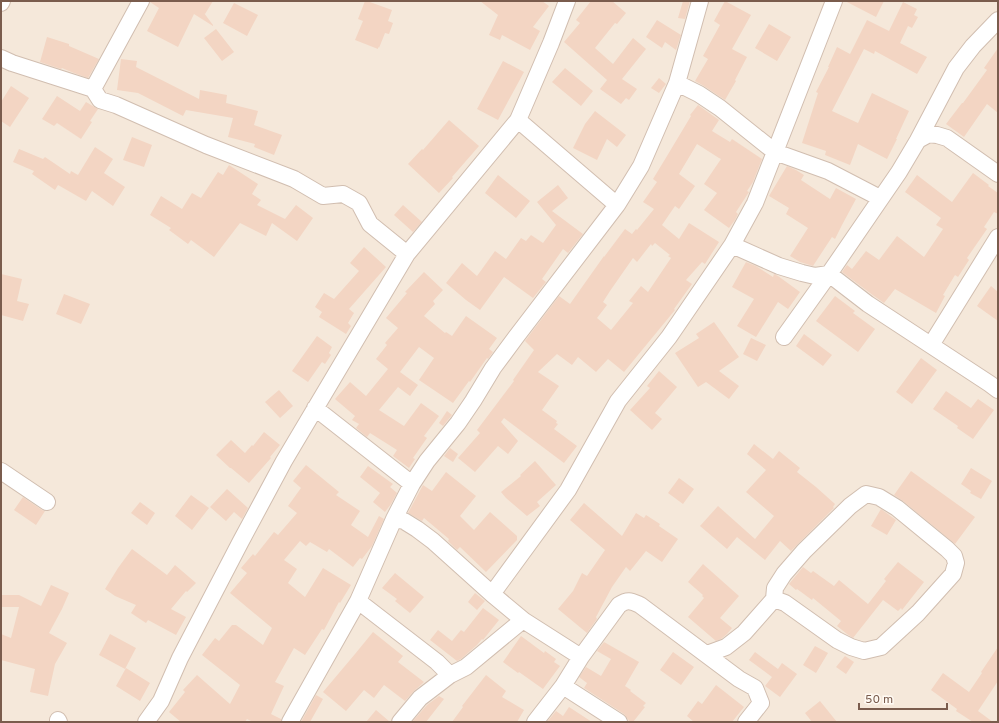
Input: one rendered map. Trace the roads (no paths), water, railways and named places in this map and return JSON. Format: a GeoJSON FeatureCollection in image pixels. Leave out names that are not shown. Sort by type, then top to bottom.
{"type":"FeatureCollection","features":[{"type":"Feature","properties":{"kind":"street"},"geometry":{"type":"LineString","coordinates":[[93,89],[141,1]]}},
{"type":"Feature","properties":{"kind":"street"},"geometry":{"type":"LineString","coordinates":[[146,722],[161,701],[180,658],[284,461],[314,408],[407,254],[518,120],[567,1]]}},
{"type":"Feature","properties":{"kind":"street"},"geometry":{"type":"LineString","coordinates":[[290,722],[358,601],[394,519],[412,484],[470,406],[493,368],[617,205],[641,166],[677,83],[700,1]]}},
{"type":"Feature","properties":{"kind":"street"},"geometry":{"type":"LineString","coordinates":[[492,594],[568,490],[618,401],[669,337],[732,245],[755,203],[834,1]]}},
{"type":"Feature","properties":{"kind":"street"},"geometry":{"type":"LineString","coordinates":[[784,337],[899,172],[918,140],[956,68],[973,46],[998,20]]}},
{"type":"Feature","properties":{"kind":"street"},"geometry":{"type":"LineString","coordinates":[[1,58],[12,63],[93,89],[100,100],[116,105],[206,145],[294,179],[323,196],[343,194],[358,203],[370,224],[407,254]]}},
{"type":"Feature","properties":{"kind":"street"},"geometry":{"type":"LineString","coordinates":[[677,83],[699,94],[720,108],[775,152],[828,170],[880,198]]}},
{"type":"Feature","properties":{"kind":"street"},"geometry":{"type":"LineString","coordinates":[[518,120],[617,205]]}},
{"type":"Feature","properties":{"kind":"street"},"geometry":{"type":"LineString","coordinates":[[918,140],[929,134],[947,138],[998,174]]}},
{"type":"Feature","properties":{"kind":"street"},"geometry":{"type":"LineString","coordinates":[[930,345],[998,236]]}},
{"type":"Feature","properties":{"kind":"street"},"geometry":{"type":"LineString","coordinates":[[732,245],[779,266],[802,273],[815,276],[829,274],[868,304],[998,390]]}},
{"type":"Feature","properties":{"kind":"street"},"geometry":{"type":"LineString","coordinates":[[314,408],[412,484]]}},
{"type":"Feature","properties":{"kind":"street"},"geometry":{"type":"LineString","coordinates":[[1,471],[47,502]]}},
{"type":"Feature","properties":{"kind":"street"},"geometry":{"type":"LineString","coordinates":[[707,654],[726,647],[744,633],[774,599],[775,588],[784,574],[804,551],[844,512],[866,494],[879,497],[896,508],[947,549],[954,556],[956,563],[953,574],[918,613],[881,647],[864,651],[851,647],[837,640],[785,603],[774,599]]}},
{"type":"Feature","properties":{"kind":"street"},"geometry":{"type":"LineString","coordinates":[[394,519],[404,521],[418,529],[523,620],[581,656]]}},
{"type":"Feature","properties":{"kind":"street"},"geometry":{"type":"LineString","coordinates":[[358,601],[437,662],[450,675]]}},
{"type":"Feature","properties":{"kind":"street"},"geometry":{"type":"LineString","coordinates":[[535,722],[563,686],[581,656],[619,605],[630,601],[640,605],[739,679],[755,688],[761,703],[746,722]]}},
{"type":"Feature","properties":{"kind":"street"},"geometry":{"type":"LineString","coordinates":[[400,722],[420,698],[450,675],[466,667],[523,620]]}},
{"type":"Feature","properties":{"kind":"street"},"geometry":{"type":"LineString","coordinates":[[563,686],[619,722]]}}]}
